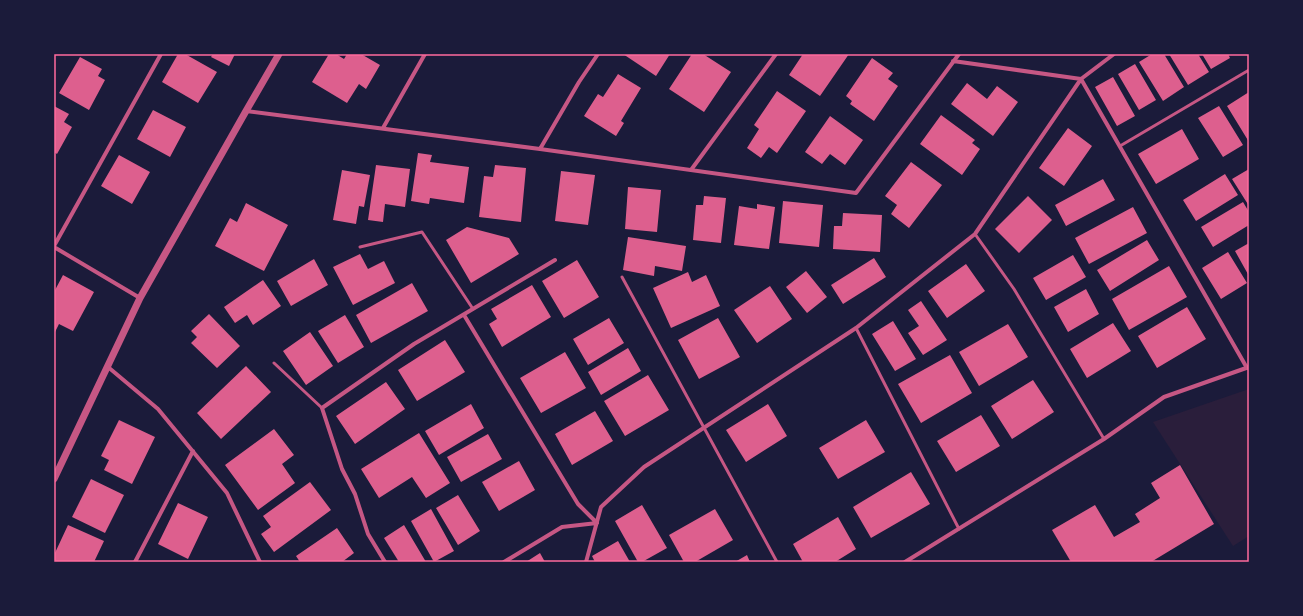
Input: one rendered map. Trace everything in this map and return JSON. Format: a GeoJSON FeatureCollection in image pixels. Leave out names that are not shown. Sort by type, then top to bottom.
{"type":"FeatureCollection","features":[{"type":"Feature","properties":{"kind":"street"},"geometry":{"type":"LineString","coordinates":[[140,298],[54,246],[160,54]]}},
{"type":"Feature","properties":{"kind":"street"},"geometry":{"type":"LineString","coordinates":[[54,479],[140,298],[246,110],[280,54]]}},
{"type":"Feature","properties":{"kind":"street"},"geometry":{"type":"LineString","coordinates":[[383,128],[425,54]]}},
{"type":"Feature","properties":{"kind":"street"},"geometry":{"type":"LineString","coordinates":[[540,149],[575,89],[598,54]]}},
{"type":"Feature","properties":{"kind":"street"},"geometry":{"type":"LineString","coordinates":[[691,170],[776,54]]}},
{"type":"Feature","properties":{"kind":"street"},"geometry":{"type":"LineString","coordinates":[[246,110],[856,193],[959,54]]}},
{"type":"Feature","properties":{"kind":"street"},"geometry":{"type":"LineString","coordinates":[[586,562],[601,507],[644,467],[856,328],[975,234],[1082,79],[1114,54]]}},
{"type":"Feature","properties":{"kind":"street"},"geometry":{"type":"LineString","coordinates":[[953,61],[1082,79]]}},
{"type":"Feature","properties":{"kind":"street"},"geometry":{"type":"LineString","coordinates":[[905,562],[1104,439],[1164,397],[1248,368],[1082,79]]}},
{"type":"Feature","properties":{"kind":"street"},"geometry":{"type":"LineString","coordinates":[[385,562],[368,534],[355,494],[342,469],[322,408],[414,344],[556,260]]}},
{"type":"Feature","properties":{"kind":"street"},"geometry":{"type":"LineString","coordinates":[[464,315],[578,504],[597,523]]}},
{"type":"Feature","properties":{"kind":"street"},"geometry":{"type":"LineString","coordinates":[[108,367],[158,409],[227,493],[260,562]]}},
{"type":"Feature","properties":{"kind":"street"},"geometry":{"type":"LineString","coordinates":[[135,562],[193,451]]}},
{"type":"Feature","properties":{"kind":"street"},"geometry":{"type":"LineString","coordinates":[[504,562],[562,527],[597,523]]}},
{"type":"Feature","properties":{"kind":"lane"},"geometry":{"type":"LineString","coordinates":[[1120,146],[1249,70]]}},
{"type":"Feature","properties":{"kind":"lane"},"geometry":{"type":"LineString","coordinates":[[360,247],[422,232],[473,309]]}},
{"type":"Feature","properties":{"kind":"lane"},"geometry":{"type":"LineString","coordinates":[[975,234],[1014,289],[1104,439]]}},
{"type":"Feature","properties":{"kind":"lane"},"geometry":{"type":"LineString","coordinates":[[622,277],[777,562]]}},
{"type":"Feature","properties":{"kind":"lane"},"geometry":{"type":"LineString","coordinates":[[856,328],[960,529]]}},
{"type":"Feature","properties":{"kind":"lane"},"geometry":{"type":"LineString","coordinates":[[274,363],[322,408]]}},
{"type":"Feature","properties":{"kind":"shaded area"},"geometry":{"type":"Polygon","coordinates":[[[1249,389],[1249,536],[1233,546],[1153,422],[1249,389]]]}},
{"type":"Feature","properties":{"kind":"building"},"geometry":{"type":"Polygon","coordinates":[[[178,54],[185,54],[217,72],[198,103],[162,82],[178,54]]]}},
{"type":"Feature","properties":{"kind":"building"},"geometry":{"type":"Polygon","coordinates":[[[213,54],[235,54],[229,66],[211,57],[213,54]]]}},
{"type":"Feature","properties":{"kind":"building"},"geometry":{"type":"Polygon","coordinates":[[[329,54],[336,54],[344,59],[347,54],[361,54],[380,65],[366,89],[359,84],[347,103],[312,82],[329,54]]]}},
{"type":"Feature","properties":{"kind":"building"},"geometry":{"type":"Polygon","coordinates":[[[623,54],[670,54],[656,76],[623,54]]]}},
{"type":"Feature","properties":{"kind":"building"},"geometry":{"type":"Polygon","coordinates":[[[692,54],[703,54],[731,72],[704,112],[669,89],[692,54]]]}},
{"type":"Feature","properties":{"kind":"building"},"geometry":{"type":"Polygon","coordinates":[[[803,54],[849,54],[820,96],[789,75],[803,54]]]}},
{"type":"Feature","properties":{"kind":"building"},"geometry":{"type":"Polygon","coordinates":[[[1152,54],[1164,54],[1184,87],[1163,101],[1139,62],[1152,54]]]}},
{"type":"Feature","properties":{"kind":"building"},"geometry":{"type":"Polygon","coordinates":[[[1169,54],[1198,54],[1209,72],[1188,85],[1169,54]]]}},
{"type":"Feature","properties":{"kind":"building"},"geometry":{"type":"Polygon","coordinates":[[[1202,54],[1228,54],[1230,58],[1211,69],[1202,54]]]}},
{"type":"Feature","properties":{"kind":"building"},"geometry":{"type":"Polygon","coordinates":[[[80,57],[102,69],[98,76],[105,80],[89,110],[59,93],[80,57]]]}},
{"type":"Feature","properties":{"kind":"building"},"geometry":{"type":"Polygon","coordinates":[[[872,58],[893,73],[888,79],[898,86],[874,121],[850,104],[852,101],[846,96],[872,58]]]}},
{"type":"Feature","properties":{"kind":"building"},"geometry":{"type":"Polygon","coordinates":[[[1135,64],[1156,100],[1139,110],[1118,74],[1135,64]]]}},
{"type":"Feature","properties":{"kind":"building"},"geometry":{"type":"Polygon","coordinates":[[[618,74],[641,88],[621,121],[624,123],[616,136],[584,116],[598,94],[603,97],[618,74]]]}},
{"type":"Feature","properties":{"kind":"building"},"geometry":{"type":"Polygon","coordinates":[[[1113,77],[1135,116],[1117,126],[1095,87],[1113,77]]]}},
{"type":"Feature","properties":{"kind":"building"},"geometry":{"type":"Polygon","coordinates":[[[967,83],[987,99],[997,86],[1018,102],[993,136],[951,104],[967,83]]]}},
{"type":"Feature","properties":{"kind":"building"},"geometry":{"type":"Polygon","coordinates":[[[777,91],[806,111],[777,153],[769,147],[761,158],[747,148],[759,129],[754,125],[777,91]]]}},
{"type":"Feature","properties":{"kind":"building"},"geometry":{"type":"Polygon","coordinates":[[[1249,92],[1249,142],[1227,106],[1249,92]]]}},
{"type":"Feature","properties":{"kind":"building"},"geometry":{"type":"Polygon","coordinates":[[[54,106],[69,114],[64,122],[72,127],[57,154],[54,152],[54,106]]]}},
{"type":"Feature","properties":{"kind":"building"},"geometry":{"type":"Polygon","coordinates":[[[1219,106],[1243,145],[1223,157],[1198,118],[1219,106]]]}},
{"type":"Feature","properties":{"kind":"building"},"geometry":{"type":"Polygon","coordinates":[[[153,110],[186,127],[170,157],[137,139],[153,110]]]}},
{"type":"Feature","properties":{"kind":"building"},"geometry":{"type":"Polygon","coordinates":[[[941,115],[975,140],[972,143],[980,149],[962,175],[920,144],[941,115]]]}},
{"type":"Feature","properties":{"kind":"building"},"geometry":{"type":"Polygon","coordinates":[[[830,116],[863,140],[845,165],[830,154],[822,164],[805,152],[830,116]]]}},
{"type":"Feature","properties":{"kind":"building"},"geometry":{"type":"Polygon","coordinates":[[[1068,128],[1092,146],[1064,186],[1039,168],[1068,128]]]}},
{"type":"Feature","properties":{"kind":"building"},"geometry":{"type":"Polygon","coordinates":[[[1182,129],[1199,159],[1156,184],[1138,154],[1182,129]]]}},
{"type":"Feature","properties":{"kind":"building"},"geometry":{"type":"Polygon","coordinates":[[[418,153],[432,155],[430,162],[469,167],[464,203],[430,198],[429,204],[411,201],[418,153]]]}},
{"type":"Feature","properties":{"kind":"building"},"geometry":{"type":"Polygon","coordinates":[[[119,155],[150,172],[132,204],[101,186],[119,155]]]}},
{"type":"Feature","properties":{"kind":"building"},"geometry":{"type":"Polygon","coordinates":[[[911,162],[942,185],[909,228],[891,214],[897,205],[885,196],[911,162]]]}},
{"type":"Feature","properties":{"kind":"building"},"geometry":{"type":"Polygon","coordinates":[[[376,165],[410,169],[405,207],[385,204],[383,222],[368,220],[376,165]]]}},
{"type":"Feature","properties":{"kind":"building"},"geometry":{"type":"Polygon","coordinates":[[[495,165],[526,168],[521,222],[479,217],[484,176],[493,177],[495,165]]]}},
{"type":"Feature","properties":{"kind":"building"},"geometry":{"type":"Polygon","coordinates":[[[1249,169],[1249,206],[1232,179],[1249,169]]]}},
{"type":"Feature","properties":{"kind":"building"},"geometry":{"type":"Polygon","coordinates":[[[342,170],[370,175],[364,207],[359,206],[356,224],[333,220],[342,170]]]}},
{"type":"Feature","properties":{"kind":"building"},"geometry":{"type":"Polygon","coordinates":[[[561,171],[595,175],[588,225],[555,221],[561,171]]]}},
{"type":"Feature","properties":{"kind":"building"},"geometry":{"type":"Polygon","coordinates":[[[1225,174],[1238,195],[1196,221],[1183,200],[1225,174]]]}},
{"type":"Feature","properties":{"kind":"building"},"geometry":{"type":"Polygon","coordinates":[[[1103,179],[1115,200],[1066,226],[1055,205],[1103,179]]]}},
{"type":"Feature","properties":{"kind":"building"},"geometry":{"type":"Polygon","coordinates":[[[628,187],[661,190],[657,232],[625,229],[628,187]]]}},
{"type":"Feature","properties":{"kind":"building"},"geometry":{"type":"Polygon","coordinates":[[[704,196],[726,198],[721,243],[693,240],[696,205],[703,205],[704,196]]]}},
{"type":"Feature","properties":{"kind":"building"},"geometry":{"type":"Polygon","coordinates":[[[1028,196],[1052,220],[1019,253],[995,229],[1028,196]]]}},
{"type":"Feature","properties":{"kind":"building"},"geometry":{"type":"Polygon","coordinates":[[[783,201],[823,205],[819,247],[779,243],[783,201]]]}},
{"type":"Feature","properties":{"kind":"building"},"geometry":{"type":"Polygon","coordinates":[[[1243,202],[1249,212],[1249,225],[1213,247],[1201,227],[1243,202]]]}},
{"type":"Feature","properties":{"kind":"building"},"geometry":{"type":"Polygon","coordinates":[[[246,203],[288,225],[264,271],[215,246],[230,218],[237,222],[246,203]]]}},
{"type":"Feature","properties":{"kind":"building"},"geometry":{"type":"Polygon","coordinates":[[[757,204],[775,207],[769,249],[734,245],[739,206],[757,209],[757,204]]]}},
{"type":"Feature","properties":{"kind":"building"},"geometry":{"type":"Polygon","coordinates":[[[1133,207],[1147,233],[1089,264],[1075,238],[1133,207]]]}},
{"type":"Feature","properties":{"kind":"building"},"geometry":{"type":"Polygon","coordinates":[[[843,213],[882,215],[880,252],[833,249],[834,226],[842,226],[843,213]]]}},
{"type":"Feature","properties":{"kind":"building"},"geometry":{"type":"Polygon","coordinates":[[[467,227],[509,238],[519,254],[471,283],[446,240],[467,227]]]}},
{"type":"Feature","properties":{"kind":"building"},"geometry":{"type":"Polygon","coordinates":[[[628,237],[686,246],[682,271],[655,266],[654,276],[623,270],[628,237]]]}},
{"type":"Feature","properties":{"kind":"building"},"geometry":{"type":"Polygon","coordinates":[[[1147,240],[1159,260],[1110,291],[1097,270],[1147,240]]]}},
{"type":"Feature","properties":{"kind":"building"},"geometry":{"type":"Polygon","coordinates":[[[1249,243],[1249,276],[1235,251],[1249,243]]]}},
{"type":"Feature","properties":{"kind":"building"},"geometry":{"type":"Polygon","coordinates":[[[1228,252],[1247,283],[1221,299],[1202,268],[1228,252]]]}},
{"type":"Feature","properties":{"kind":"building"},"geometry":{"type":"Polygon","coordinates":[[[360,254],[368,269],[384,261],[395,283],[353,305],[333,267],[360,254]]]}},
{"type":"Feature","properties":{"kind":"building"},"geometry":{"type":"Polygon","coordinates":[[[1073,255],[1086,277],[1046,300],[1033,278],[1073,255]]]}},
{"type":"Feature","properties":{"kind":"building"},"geometry":{"type":"Polygon","coordinates":[[[874,258],[886,277],[843,304],[831,285],[874,258]]]}},
{"type":"Feature","properties":{"kind":"building"},"geometry":{"type":"Polygon","coordinates":[[[314,259],[328,285],[291,306],[277,281],[314,259]]]}},
{"type":"Feature","properties":{"kind":"building"},"geometry":{"type":"Polygon","coordinates":[[[577,260],[599,297],[564,318],[542,281],[577,260]]]}},
{"type":"Feature","properties":{"kind":"building"},"geometry":{"type":"Polygon","coordinates":[[[966,264],[985,291],[947,318],[928,291],[966,264]]]}},
{"type":"Feature","properties":{"kind":"building"},"geometry":{"type":"Polygon","coordinates":[[[1169,266],[1187,297],[1129,330],[1112,299],[1169,266]]]}},
{"type":"Feature","properties":{"kind":"building"},"geometry":{"type":"Polygon","coordinates":[[[806,271],[827,297],[807,313],[786,287],[806,271]]]}},
{"type":"Feature","properties":{"kind":"building"},"geometry":{"type":"Polygon","coordinates":[[[688,272],[692,282],[706,275],[720,306],[671,328],[653,288],[688,272]]]}},
{"type":"Feature","properties":{"kind":"building"},"geometry":{"type":"Polygon","coordinates":[[[63,275],[94,292],[73,331],[59,324],[54,334],[54,292],[63,275]]]}},
{"type":"Feature","properties":{"kind":"building"},"geometry":{"type":"Polygon","coordinates":[[[263,280],[281,306],[253,325],[247,315],[235,323],[224,307],[263,280]]]}},
{"type":"Feature","properties":{"kind":"building"},"geometry":{"type":"Polygon","coordinates":[[[412,283],[428,311],[371,343],[356,315],[412,283]]]}},
{"type":"Feature","properties":{"kind":"building"},"geometry":{"type":"Polygon","coordinates":[[[532,285],[551,317],[502,347],[489,324],[497,319],[491,309],[532,285]]]}},
{"type":"Feature","properties":{"kind":"building"},"geometry":{"type":"Polygon","coordinates":[[[770,286],[792,319],[757,343],[734,310],[770,286]]]}},
{"type":"Feature","properties":{"kind":"building"},"geometry":{"type":"Polygon","coordinates":[[[1086,289],[1099,314],[1068,332],[1054,307],[1086,289]]]}},
{"type":"Feature","properties":{"kind":"building"},"geometry":{"type":"Polygon","coordinates":[[[921,301],[947,340],[923,355],[908,333],[919,326],[908,310],[921,301]]]}},
{"type":"Feature","properties":{"kind":"building"},"geometry":{"type":"Polygon","coordinates":[[[1187,307],[1206,339],[1157,368],[1138,336],[1187,307]]]}},
{"type":"Feature","properties":{"kind":"building"},"geometry":{"type":"Polygon","coordinates":[[[209,314],[240,346],[217,368],[191,343],[197,337],[191,331],[209,314]]]}},
{"type":"Feature","properties":{"kind":"building"},"geometry":{"type":"Polygon","coordinates":[[[345,315],[364,347],[338,363],[318,331],[345,315]]]}},
{"type":"Feature","properties":{"kind":"building"},"geometry":{"type":"Polygon","coordinates":[[[609,318],[624,343],[588,365],[573,339],[609,318]]]}},
{"type":"Feature","properties":{"kind":"building"},"geometry":{"type":"Polygon","coordinates":[[[718,318],[740,357],[699,379],[678,340],[718,318]]]}},
{"type":"Feature","properties":{"kind":"building"},"geometry":{"type":"Polygon","coordinates":[[[893,321],[916,359],[895,371],[872,334],[893,321]]]}},
{"type":"Feature","properties":{"kind":"building"},"geometry":{"type":"Polygon","coordinates":[[[1113,323],[1131,351],[1087,378],[1070,349],[1113,323]]]}},
{"type":"Feature","properties":{"kind":"building"},"geometry":{"type":"Polygon","coordinates":[[[1008,324],[1028,357],[979,386],[959,352],[1008,324]]]}},
{"type":"Feature","properties":{"kind":"building"},"geometry":{"type":"Polygon","coordinates":[[[310,332],[333,366],[306,385],[283,351],[310,332]]]}},
{"type":"Feature","properties":{"kind":"building"},"geometry":{"type":"Polygon","coordinates":[[[445,340],[465,372],[417,401],[398,370],[445,340]]]}},
{"type":"Feature","properties":{"kind":"building"},"geometry":{"type":"Polygon","coordinates":[[[628,348],[641,371],[601,395],[588,372],[628,348]]]}},
{"type":"Feature","properties":{"kind":"building"},"geometry":{"type":"Polygon","coordinates":[[[565,352],[586,388],[541,413],[520,378],[565,352]]]}},
{"type":"Feature","properties":{"kind":"building"},"geometry":{"type":"Polygon","coordinates":[[[950,355],[972,393],[921,423],[898,384],[950,355]]]}},
{"type":"Feature","properties":{"kind":"building"},"geometry":{"type":"Polygon","coordinates":[[[246,366],[271,392],[221,439],[197,413],[246,366]]]}},
{"type":"Feature","properties":{"kind":"building"},"geometry":{"type":"Polygon","coordinates":[[[648,375],[669,410],[625,436],[604,401],[648,375]]]}},
{"type":"Feature","properties":{"kind":"building"},"geometry":{"type":"Polygon","coordinates":[[[1033,380],[1054,412],[1012,439],[991,406],[1033,380]]]}},
{"type":"Feature","properties":{"kind":"building"},"geometry":{"type":"Polygon","coordinates":[[[386,382],[405,409],[355,444],[336,416],[386,382]]]}},
{"type":"Feature","properties":{"kind":"building"},"geometry":{"type":"Polygon","coordinates":[[[471,404],[484,428],[439,455],[425,431],[471,404]]]}},
{"type":"Feature","properties":{"kind":"building"},"geometry":{"type":"Polygon","coordinates":[[[768,404],[787,436],[746,462],[726,430],[768,404]]]}},
{"type":"Feature","properties":{"kind":"building"},"geometry":{"type":"Polygon","coordinates":[[[595,411],[613,441],[572,465],[555,434],[595,411]]]}},
{"type":"Feature","properties":{"kind":"building"},"geometry":{"type":"Polygon","coordinates":[[[981,415],[1000,446],[956,472],[937,441],[981,415]]]}},
{"type":"Feature","properties":{"kind":"building"},"geometry":{"type":"Polygon","coordinates":[[[119,420],[155,437],[132,484],[104,470],[109,460],[101,456],[119,420]]]}},
{"type":"Feature","properties":{"kind":"building"},"geometry":{"type":"Polygon","coordinates":[[[866,420],[885,452],[838,479],[819,448],[866,420]]]}},
{"type":"Feature","properties":{"kind":"building"},"geometry":{"type":"Polygon","coordinates":[[[274,429],[294,455],[282,464],[295,483],[258,510],[225,465],[274,429]]]}},
{"type":"Feature","properties":{"kind":"building"},"geometry":{"type":"Polygon","coordinates":[[[419,433],[450,483],[426,498],[412,477],[379,498],[361,469],[419,433]]]}},
{"type":"Feature","properties":{"kind":"building"},"geometry":{"type":"Polygon","coordinates":[[[488,434],[502,459],[461,482],[447,457],[488,434]]]}},
{"type":"Feature","properties":{"kind":"building"},"geometry":{"type":"Polygon","coordinates":[[[519,461],[535,490],[499,511],[482,482],[519,461]]]}},
{"type":"Feature","properties":{"kind":"building"},"geometry":{"type":"Polygon","coordinates":[[[1180,465],[1214,524],[1151,562],[1071,562],[1052,530],[1095,505],[1114,537],[1140,522],[1135,514],[1160,498],[1151,483],[1180,465]]]}},
{"type":"Feature","properties":{"kind":"building"},"geometry":{"type":"Polygon","coordinates":[[[911,472],[930,504],[871,538],[853,507],[911,472]]]}},
{"type":"Feature","properties":{"kind":"building"},"geometry":{"type":"Polygon","coordinates":[[[91,479],[124,495],[105,533],[72,517],[91,479]]]}},
{"type":"Feature","properties":{"kind":"building"},"geometry":{"type":"Polygon","coordinates":[[[310,482],[331,510],[274,552],[261,534],[271,527],[263,516],[310,482]]]}},
{"type":"Feature","properties":{"kind":"building"},"geometry":{"type":"Polygon","coordinates":[[[458,495],[480,531],[458,545],[436,508],[458,495]]]}},
{"type":"Feature","properties":{"kind":"building"},"geometry":{"type":"Polygon","coordinates":[[[178,503],[208,517],[188,559],[158,544],[178,503]]]}},
{"type":"Feature","properties":{"kind":"building"},"geometry":{"type":"Polygon","coordinates":[[[642,505],[667,548],[642,562],[638,562],[615,521],[642,505]]]}},
{"type":"Feature","properties":{"kind":"building"},"geometry":{"type":"Polygon","coordinates":[[[431,509],[454,551],[434,562],[411,521],[431,509]]]}},
{"type":"Feature","properties":{"kind":"building"},"geometry":{"type":"Polygon","coordinates":[[[715,509],[733,540],[695,562],[684,562],[669,535],[715,509]]]}},
{"type":"Feature","properties":{"kind":"building"},"geometry":{"type":"Polygon","coordinates":[[[838,517],[856,549],[835,562],[803,562],[793,544],[838,517]]]}},
{"type":"Feature","properties":{"kind":"building"},"geometry":{"type":"Polygon","coordinates":[[[68,525],[104,541],[94,562],[54,562],[54,555],[68,525]]]}},
{"type":"Feature","properties":{"kind":"building"},"geometry":{"type":"Polygon","coordinates":[[[404,525],[426,562],[399,562],[384,538],[404,525]]]}},
{"type":"Feature","properties":{"kind":"building"},"geometry":{"type":"Polygon","coordinates":[[[337,528],[354,553],[342,562],[300,562],[296,556],[337,528]]]}},
{"type":"Feature","properties":{"kind":"building"},"geometry":{"type":"Polygon","coordinates":[[[618,541],[630,562],[595,562],[592,556],[618,541]]]}},
{"type":"Feature","properties":{"kind":"building"},"geometry":{"type":"Polygon","coordinates":[[[540,553],[545,562],[526,562],[540,553]]]}},
{"type":"Feature","properties":{"kind":"building"},"geometry":{"type":"Polygon","coordinates":[[[747,555],[750,562],[735,562],[747,555]]]}}]}
